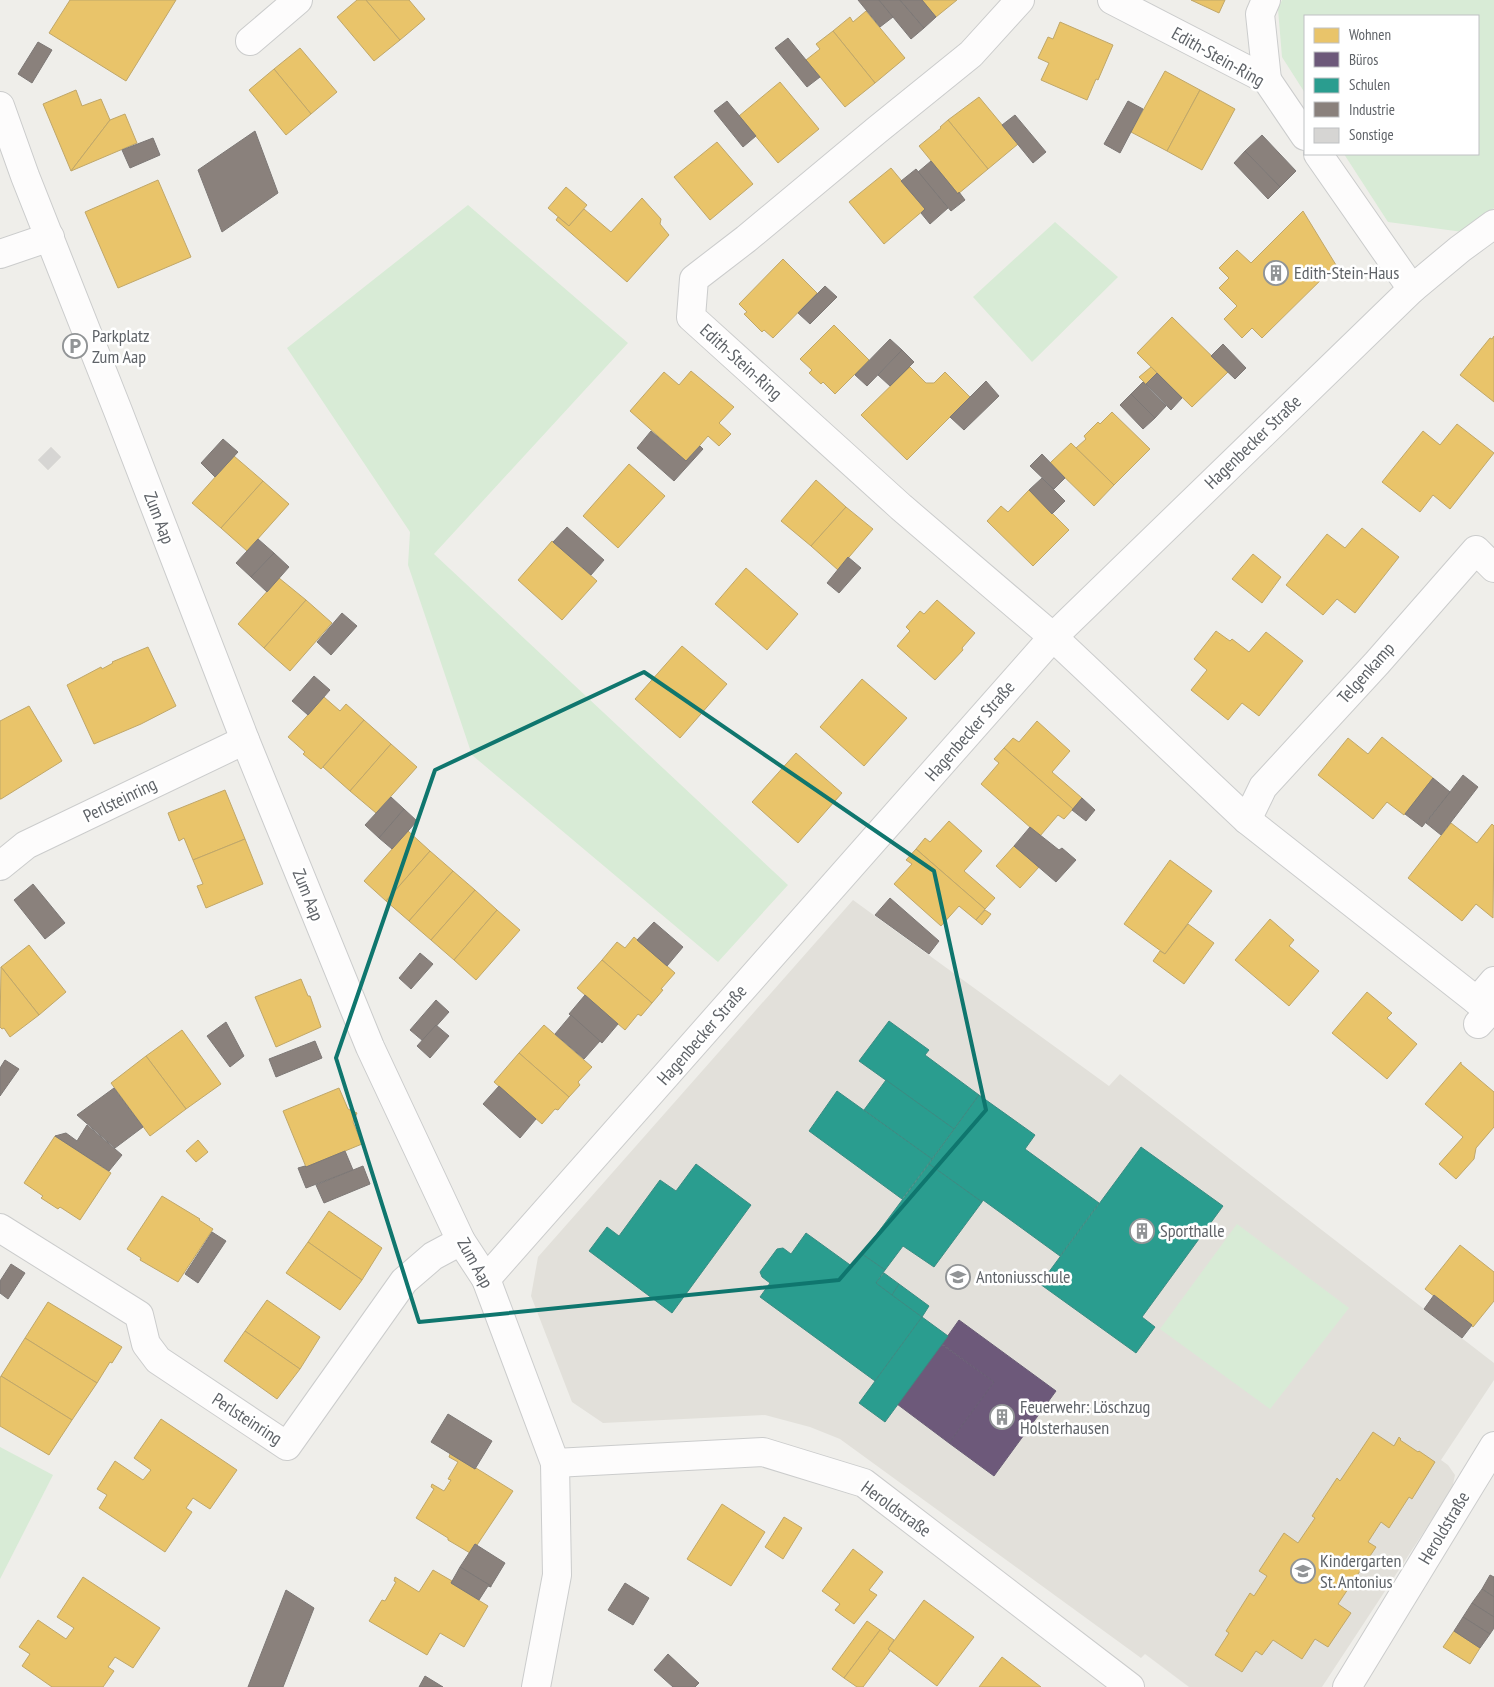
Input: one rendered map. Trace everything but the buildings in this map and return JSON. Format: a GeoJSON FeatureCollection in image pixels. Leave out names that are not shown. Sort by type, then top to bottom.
{"type":"FeatureCollection","features":[{"type":"Feature","properties":{"kind":"street"},"geometry":{"type":"LineString","coordinates":[[250,40],[298,0]]}},
{"type":"Feature","properties":{"kind":"street","name":"Edith-Stein-Ring"},"geometry":{"type":"LineString","coordinates":[[1020,0],[971,54],[746,239],[694,279],[691,317],[901,507],[1053,637]]}},
{"type":"Feature","properties":{"kind":"street","name":"Edith-Stein-Ring"},"geometry":{"type":"LineString","coordinates":[[1112,0],[1267,80],[1304,135]]}},
{"type":"Feature","properties":{"kind":"street"},"geometry":{"type":"LineString","coordinates":[[1266,0],[1260,14],[1267,80]]}},
{"type":"Feature","properties":{"kind":"street","name":"Zum Aap"},"geometry":{"type":"LineString","coordinates":[[0,106],[25,176],[245,740],[370,1047],[461,1241],[486,1279],[555,1463],[557,1575],[536,1687]]}},
{"type":"Feature","properties":{"kind":"street"},"geometry":{"type":"LineString","coordinates":[[1319,155],[1412,289]]}},
{"type":"Feature","properties":{"kind":"street","name":"Hagenbecker Straße"},"geometry":{"type":"LineString","coordinates":[[486,1279],[1053,637],[1412,289],[1460,249],[1494,224]]}},
{"type":"Feature","properties":{"kind":"street"},"geometry":{"type":"LineString","coordinates":[[0,254],[50,237]]}},
{"type":"Feature","properties":{"kind":"street","name":"Telgenkamp"},"geometry":{"type":"LineString","coordinates":[[1247,820],[1263,787],[1476,550],[1494,568]]}},
{"type":"Feature","properties":{"kind":"street"},"geometry":{"type":"LineString","coordinates":[[1053,637],[1247,820],[1483,1002]]}},
{"type":"Feature","properties":{"kind":"street","name":"Perlsteinring"},"geometry":{"type":"LineString","coordinates":[[0,866],[26,845],[245,740]]}},
{"type":"Feature","properties":{"kind":"street","name":"Perlsteinring"},"geometry":{"type":"LineString","coordinates":[[0,1228],[139,1315],[146,1344],[158,1360],[287,1446],[404,1281],[433,1256],[461,1241]]}},
{"type":"Feature","properties":{"kind":"street","name":"Heroldstraße"},"geometry":{"type":"LineString","coordinates":[[1347,1687],[1494,1446]]}},
{"type":"Feature","properties":{"kind":"street","name":"Heroldstraße"},"geometry":{"type":"LineString","coordinates":[[555,1463],[763,1452],[864,1482],[1130,1687]]}},
{"type":"Feature","properties":{"kind":"highlighted area"},"geometry":{"type":"Polygon","coordinates":[[[644,672],[934,871],[986,1110],[839,1280],[419,1322],[336,1058],[435,770],[644,672]]]}},
{"type":"Feature","properties":{"kind":"shaded area","name":"Antoniusschule"},"geometry":{"type":"Polygon","coordinates":[[[853,900],[1109,1086],[1120,1074],[1494,1363],[1494,1380],[1441,1460],[1448,1465],[1455,1475],[1452,1489],[1322,1687],[1189,1687],[1145,1654],[1141,1658],[840,1439],[810,1427],[765,1415],[603,1423],[572,1402],[531,1296],[538,1257],[853,900]]]}},
{"type":"Feature","properties":{"kind":"green space"},"geometry":{"type":"Polygon","coordinates":[[[1282,0],[1494,0],[1494,208],[1463,232],[1388,222],[1345,155],[1479,155],[1479,15],[1304,15],[1304,91],[1282,57],[1278,9],[1282,0]]]}},
{"type":"Feature","properties":{"kind":"green space"},"geometry":{"type":"Polygon","coordinates":[[[468,205],[628,343],[434,554],[788,885],[718,962],[472,755],[408,565],[410,532],[287,348],[468,205]]]}},
{"type":"Feature","properties":{"kind":"green space"},"geometry":{"type":"Polygon","coordinates":[[[1055,222],[1118,277],[1032,362],[973,297],[1055,222]]]}},
{"type":"Feature","properties":{"kind":"green space"},"geometry":{"type":"Polygon","coordinates":[[[1237,1224],[1349,1308],[1270,1409],[1160,1329],[1237,1224]]]}},
{"type":"Feature","properties":{"kind":"green space"},"geometry":{"type":"Polygon","coordinates":[[[0,1447],[53,1475],[0,1579],[0,1447]]]}},
{"type":"Feature","properties":{"kind":"place","name":"Edith-Stein-Haus"},"geometry":{"type":"Point","coordinates":[1276,273]}},
{"type":"Feature","properties":{"kind":"place","name":"Parkplatz Zum Aap"},"geometry":{"type":"Point","coordinates":[75,346]}},
{"type":"Feature","properties":{"kind":"place","name":"Sporthalle"},"geometry":{"type":"Point","coordinates":[1142,1231]}},
{"type":"Feature","properties":{"kind":"place","name":"Antoniusschule"},"geometry":{"type":"Point","coordinates":[958,1277]}},
{"type":"Feature","properties":{"kind":"place","name":"Feuerwehr: Löschzug Holsterhausen"},"geometry":{"type":"Point","coordinates":[1002,1417]}},
{"type":"Feature","properties":{"kind":"place","name":"Kindergarten St. Antonius"},"geometry":{"type":"Point","coordinates":[1303,1571]}}]}
